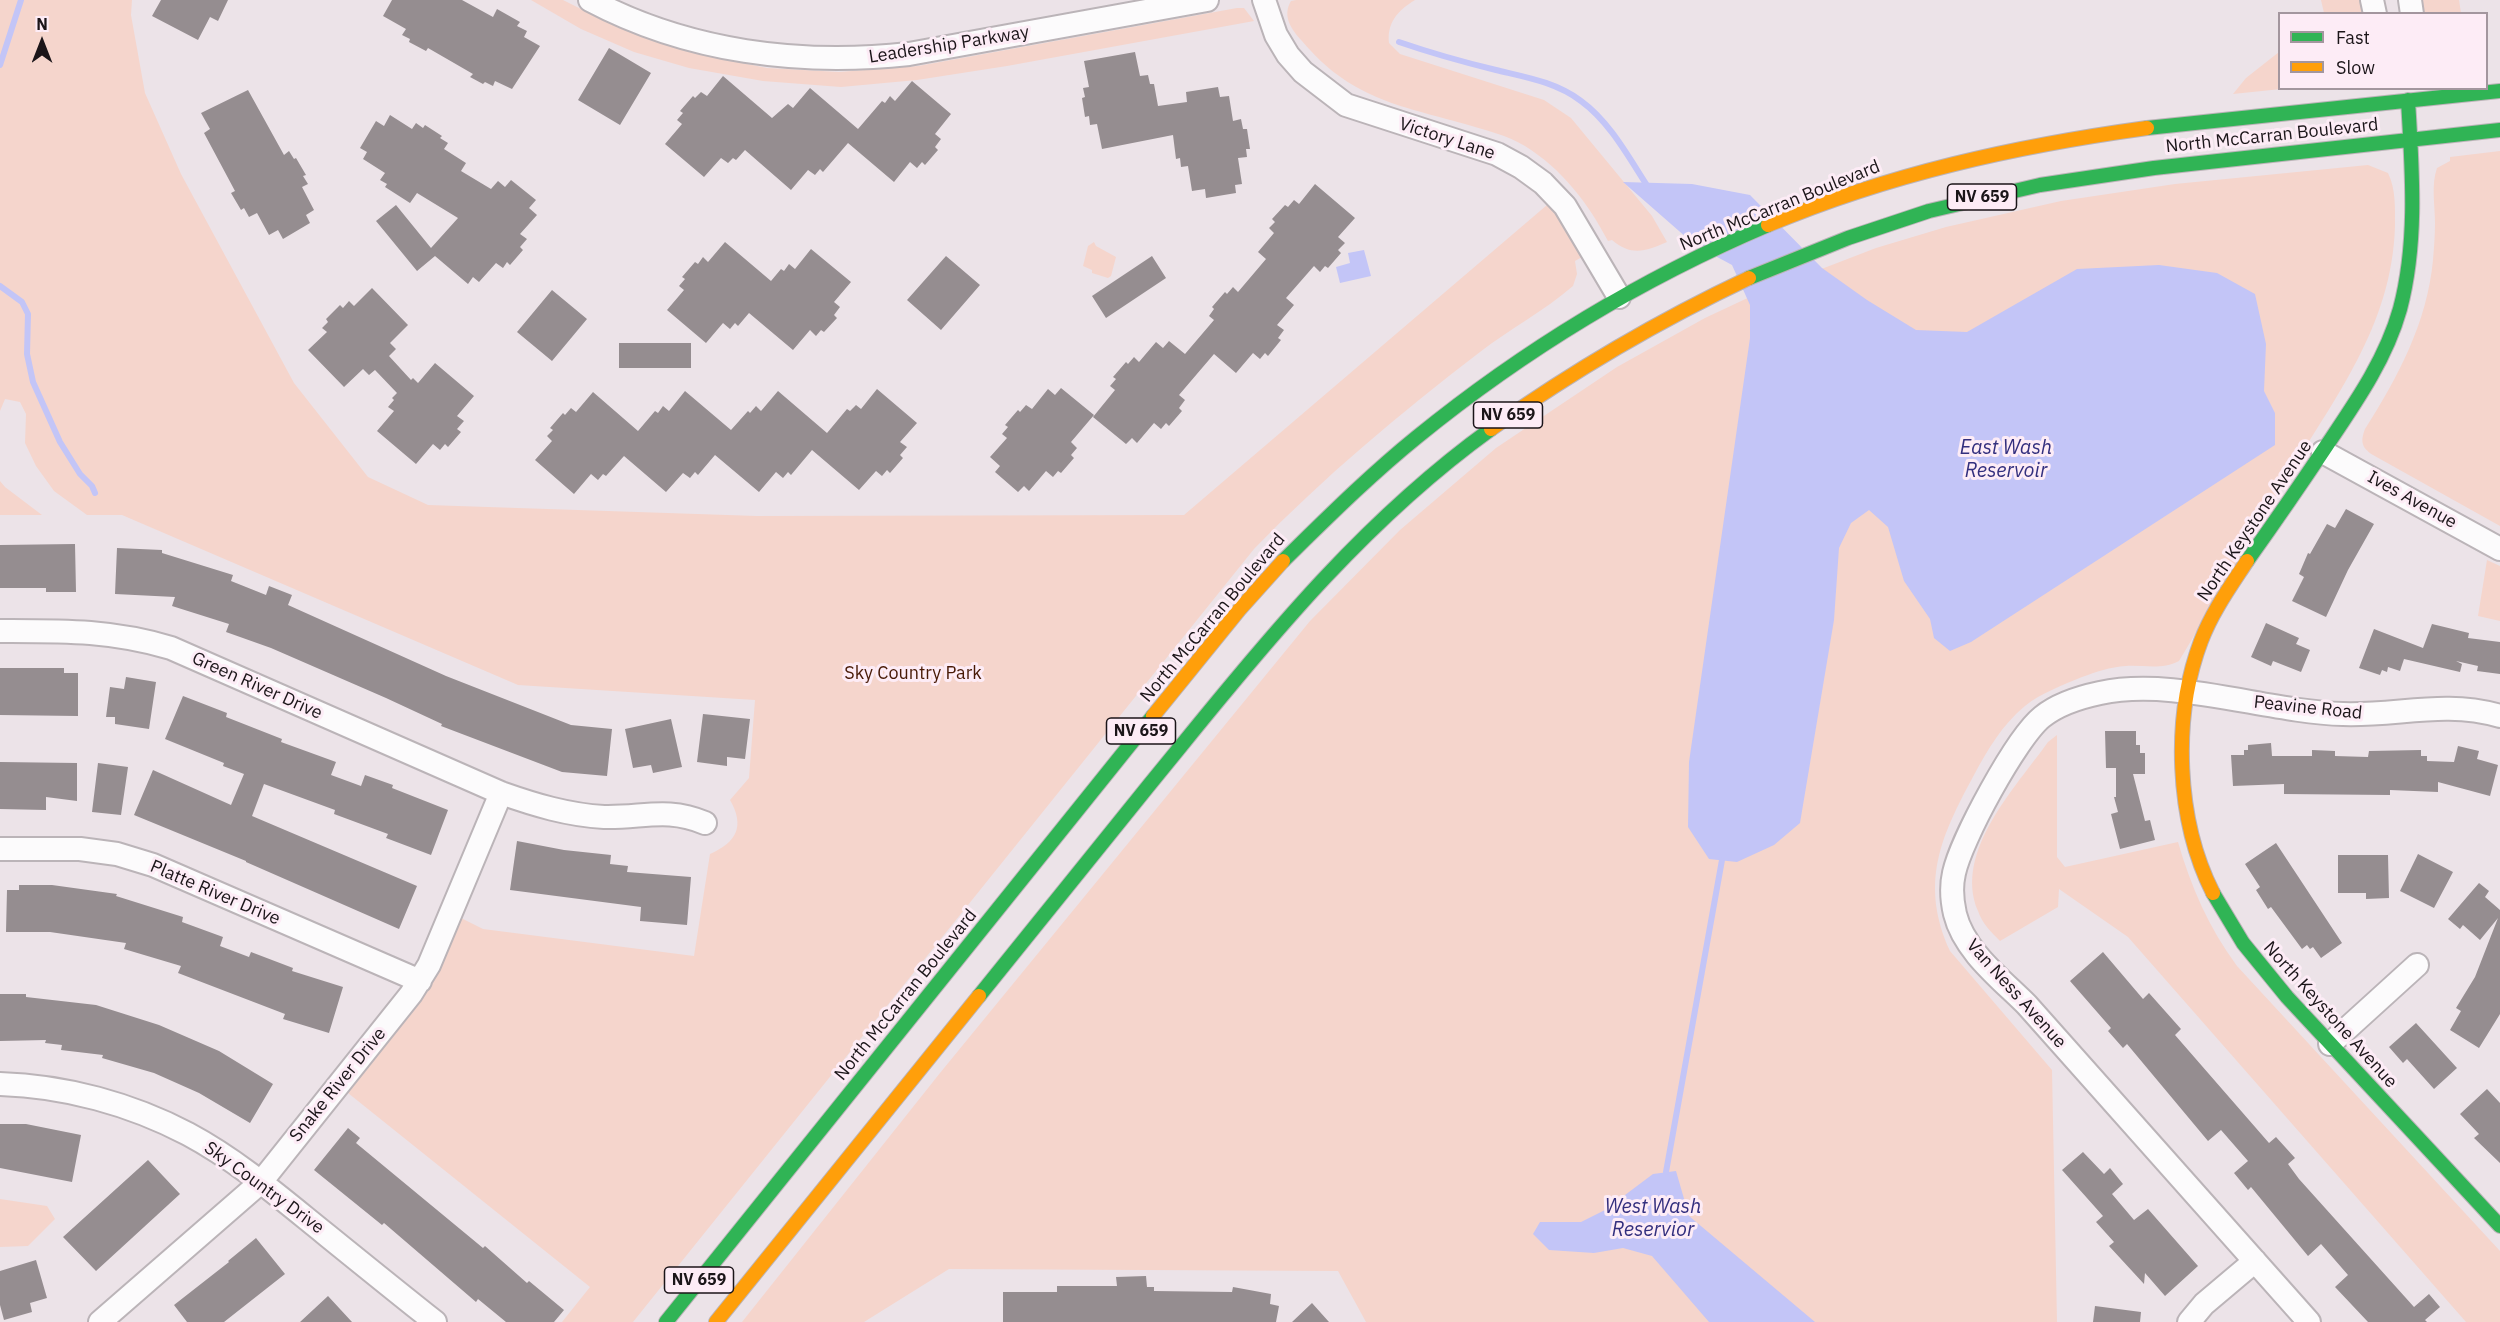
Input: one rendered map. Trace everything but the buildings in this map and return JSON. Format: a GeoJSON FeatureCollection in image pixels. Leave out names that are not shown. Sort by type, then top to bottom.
{"type":"FeatureCollection","features":[{"type":"Feature","properties":{"kind":"main road","name":"North McCarran Boulevard"},"geometry":{"type":"LineString","coordinates":[[666,1322],[1235,614],[1341,501],[1409,442],[1474,391],[1543,342],[1620,306],[1684,263],[1744,235],[1886,182],[1971,158],[2053,140],[2406,92],[2500,91]]}},
{"type":"Feature","properties":{"kind":"main road","name":"North Keystone Avenue"},"geometry":{"type":"LineString","coordinates":[[2406,92],[2413,214],[2408,274],[2400,308],[2389,341],[2369,380],[2219,605],[2201,642],[2188,693],[2183,744],[2185,791],[2209,884],[2250,954],[2330,1044],[2500,1226]]}},
{"type":"Feature","properties":{"kind":"main road","name":"North McCarran Boulevard"},"geometry":{"type":"LineString","coordinates":[[716,1322],[1160,771],[1309,592],[1369,531],[1435,472],[1500,421],[1584,364],[1690,304],[1758,272],[1871,229],[1946,206],[2039,185],[2134,169],[2500,130]]}},
{"type":"Feature","properties":{"kind":"main road"},"geometry":{"type":"LineString","coordinates":[[1648,297],[1684,263]]}},
{"type":"Feature","properties":{"kind":"main road"},"geometry":{"type":"LineString","coordinates":[[1639,316],[1639,332]]}},
{"type":"Feature","properties":{"kind":"main road"},"geometry":{"type":"LineString","coordinates":[[1584,364],[1605,338]]}},
{"type":"Feature","properties":{"kind":"street","name":"Leadership Parkway"},"geometry":{"type":"LineString","coordinates":[[590,0],[652,27],[701,42],[783,57],[837,59],[909,54],[1207,0]]}},
{"type":"Feature","properties":{"kind":"street","name":"Victory Lane"},"geometry":{"type":"LineString","coordinates":[[1264,0],[1272,25],[1288,55],[1303,72],[1346,105],[1497,154],[1521,167],[1543,183],[1564,206],[1620,306]]}},
{"type":"Feature","properties":{"kind":"street","name":"Ives Avenue"},"geometry":{"type":"LineString","coordinates":[[2323,452],[2500,549]]}},
{"type":"Feature","properties":{"kind":"street","name":"Green River Drive"},"geometry":{"type":"LineString","coordinates":[[0,631],[103,633],[139,638],[171,648],[501,793],[534,805],[567,813],[604,817],[664,813],[686,815],[705,823]]}},
{"type":"Feature","properties":{"kind":"street","name":"Van Ness Avenue"},"geometry":{"type":"LineString","coordinates":[[2188,693],[2128,689],[2100,693],[2067,703],[2042,717],[2022,740],[1970,830],[1953,875],[1952,901],[1955,917],[1966,939],[1981,958],[2027,1005],[2308,1322]]}},
{"type":"Feature","properties":{"kind":"street","name":"Peavine Road"},"geometry":{"type":"LineString","coordinates":[[2188,693],[2342,714],[2374,714],[2448,707],[2500,716]]}},
{"type":"Feature","properties":{"kind":"street","name":"Snake River Drive"},"geometry":{"type":"LineString","coordinates":[[100,1322],[261,1182],[420,981],[429,965],[501,793]]}},
{"type":"Feature","properties":{"kind":"street","name":"Platte River Drive"},"geometry":{"type":"LineString","coordinates":[[0,849],[80,849],[117,854],[153,865],[420,981]]}},
{"type":"Feature","properties":{"kind":"street"},"geometry":{"type":"LineString","coordinates":[[2330,1044],[2417,965]]}},
{"type":"Feature","properties":{"kind":"street","name":"Sky Country Drive"},"geometry":{"type":"LineString","coordinates":[[0,1084],[57,1090],[105,1101],[149,1116],[188,1134],[261,1182],[435,1322]]}},
{"type":"Feature","properties":{"kind":"street"},"geometry":{"type":"LineString","coordinates":[[2189,1322],[2204,1304],[2255,1261]]}},
{"type":"Feature","properties":{"kind":"green space","name":"Sky Country Park"},"geometry":{"type":"Polygon","coordinates":[[[0,0],[132,0],[131,15],[145,93],[181,174],[294,383],[368,477],[428,505],[757,516],[1184,515],[1547,205],[1559,218],[1582,257],[1575,261],[1577,274],[1573,286],[1480,352],[1421,398],[1335,471],[1254,549],[633,1322],[562,1322],[590,1287],[348,1093],[422,1000],[461,918],[483,929],[694,956],[710,854],[727,844],[736,832],[737,818],[730,800],[749,778],[755,700],[518,685],[122,515],[87,515],[54,491],[36,466],[25,443],[26,414],[20,402],[5,399],[0,411],[0,0]]]}},
{"type":"Feature","properties":{"kind":"green space"},"geometry":{"type":"Polygon","coordinates":[[[531,0],[563,0],[617,27],[713,57],[767,68],[839,72],[918,66],[1237,8],[1244,8],[1254,21],[1007,66],[917,80],[841,87],[763,81],[689,68],[634,52],[581,29],[531,0]]]}},
{"type":"Feature","properties":{"kind":"green space"},"geometry":{"type":"Polygon","coordinates":[[[1415,0],[1398,13],[1390,29],[1389,43],[1400,54],[1544,100],[1571,118],[1652,216],[1667,242],[1638,251],[1626,248],[1612,240],[1608,241],[1592,213],[1573,188],[1551,165],[1525,146],[1496,133],[1376,97],[1338,75],[1320,60],[1291,27],[1287,12],[1291,1],[1415,0]]]}},
{"type":"Feature","properties":{"kind":"green space"},"geometry":{"type":"Polygon","coordinates":[[[2321,0],[2360,0],[2364,12],[2324,12],[2321,0]]]}},
{"type":"Feature","properties":{"kind":"green space"},"geometry":{"type":"Polygon","coordinates":[[[2416,0],[2459,0],[2461,12],[2418,12],[2416,0]]]}},
{"type":"Feature","properties":{"kind":"green space"},"geometry":{"type":"Polygon","coordinates":[[[2278,53],[2278,89],[2233,94],[2246,78],[2278,53]]]}},
{"type":"Feature","properties":{"kind":"green space"},"geometry":{"type":"Polygon","coordinates":[[[2500,151],[2500,526],[2373,455],[2366,450],[2362,441],[2365,429],[2389,390],[2409,349],[2424,306],[2433,260],[2434,188],[2437,168],[2450,161],[2450,157],[2500,151]]]}},
{"type":"Feature","properties":{"kind":"green space"},"geometry":{"type":"Polygon","coordinates":[[[2368,165],[2388,173],[2394,192],[2395,206],[2391,263],[2372,329],[2341,390],[2179,661],[2160,666],[2126,666],[2103,670],[2052,690],[2025,706],[2002,729],[1979,765],[1952,819],[1938,860],[1935,882],[1936,903],[1950,951],[2052,1070],[2057,1322],[1366,1322],[1338,1271],[949,1269],[864,1322],[742,1322],[940,1073],[1310,621],[1400,530],[1496,448],[1617,367],[1705,318],[1754,295],[1876,248],[1946,227],[2061,201],[2175,184],[2368,165]]]}},
{"type":"Feature","properties":{"kind":"green space"},"geometry":{"type":"Polygon","coordinates":[[[1094,242],[1096,246],[1116,257],[1111,276],[1108,278],[1092,273],[1092,270],[1083,266],[1088,246],[1094,242]]]}},
{"type":"Feature","properties":{"kind":"green space"},"geometry":{"type":"Polygon","coordinates":[[[0,481],[5,487],[42,515],[0,515],[0,481]]]}},
{"type":"Feature","properties":{"kind":"green space"},"geometry":{"type":"Polygon","coordinates":[[[2487,560],[2500,566],[2500,621],[2478,616],[2487,560]]]}},
{"type":"Feature","properties":{"kind":"green space"},"geometry":{"type":"Polygon","coordinates":[[[2057,735],[2057,857],[2065,867],[2178,842],[2202,907],[2237,966],[2500,1251],[2500,1322],[2466,1322],[2128,937],[2059,889],[2058,907],[2000,941],[1987,927],[1978,911],[1973,889],[1974,866],[1981,843],[2005,800],[2048,742],[2057,735]]]}},
{"type":"Feature","properties":{"kind":"green space"},"geometry":{"type":"Polygon","coordinates":[[[0,1199],[47,1206],[55,1219],[28,1246],[0,1247],[0,1199]]]}},
{"type":"Feature","properties":{"kind":"water","name":"East Wash Reservoir"},"geometry":{"type":"Polygon","coordinates":[[[1623,182],[1692,184],[1750,195],[1822,268],[1867,300],[1916,330],[1967,332],[2077,269],[2159,265],[2217,273],[2255,294],[2266,344],[2264,391],[2275,413],[2275,445],[1971,642],[1950,651],[1934,638],[1930,619],[1904,581],[1888,527],[1869,510],[1851,523],[1839,548],[1834,620],[1800,823],[1774,845],[1737,862],[1709,859],[1688,827],[1689,762],[1750,338],[1750,305],[1732,265],[1695,245],[1623,182]]]}},
{"type":"Feature","properties":{"kind":"water"},"geometry":{"type":"Polygon","coordinates":[[[1364,250],[1371,276],[1340,283],[1336,267],[1350,263],[1348,253],[1364,250]]]}},
{"type":"Feature","properties":{"kind":"water","name":"West Wash Reservior"},"geometry":{"type":"Polygon","coordinates":[[[1676,1171],[1689,1216],[1815,1322],[1709,1322],[1652,1256],[1623,1248],[1594,1253],[1549,1250],[1533,1234],[1540,1222],[1581,1222],[1605,1210],[1653,1174],[1676,1171]]]}},
{"type":"Feature","properties":{"kind":"waterway"},"geometry":{"type":"LineString","coordinates":[[0,65],[21,0]]}},
{"type":"Feature","properties":{"kind":"waterway"},"geometry":{"type":"LineString","coordinates":[[1399,42],[1459,61],[1540,81],[1571,94],[1601,119],[1648,187]]}},
{"type":"Feature","properties":{"kind":"waterway"},"geometry":{"type":"LineString","coordinates":[[0,286],[22,302],[28,314],[27,354],[33,382],[60,442],[95,493]]}},
{"type":"Feature","properties":{"kind":"waterway"},"geometry":{"type":"LineString","coordinates":[[1666,1172],[1722,860]]}},
{"type":"Feature","properties":{"kind":"traffic: fast"},"geometry":{"type":"LineString","coordinates":[[2147,128],[2500,91]]}},
{"type":"Feature","properties":{"kind":"traffic: fast"},"geometry":{"type":"LineString","coordinates":[[2247,561],[2359,396],[2378,363],[2394,327],[2406,283],[2411,231],[2412,179],[2408,100]]}},
{"type":"Feature","properties":{"kind":"traffic: fast"},"geometry":{"type":"LineString","coordinates":[[1749,278],[1848,238],[1929,211],[2040,185],[2154,168],[2500,130]]}},
{"type":"Feature","properties":{"kind":"traffic: fast"},"geometry":{"type":"LineString","coordinates":[[1283,561],[1400,451],[1499,375],[1629,293],[1768,225]]}},
{"type":"Feature","properties":{"kind":"traffic: fast"},"geometry":{"type":"LineString","coordinates":[[979,996],[1130,808],[1288,618],[1364,537],[1404,499],[1491,429]]}},
{"type":"Feature","properties":{"kind":"traffic: fast"},"geometry":{"type":"LineString","coordinates":[[666,1322],[1153,716]]}},
{"type":"Feature","properties":{"kind":"traffic: fast"},"geometry":{"type":"LineString","coordinates":[[2213,893],[2243,943],[2287,997],[2500,1226]]}},
{"type":"Feature","properties":{"kind":"traffic: slow"},"geometry":{"type":"LineString","coordinates":[[1768,225],[1860,191],[1954,164],[2001,153],[2147,128]]}},
{"type":"Feature","properties":{"kind":"traffic: slow"},"geometry":{"type":"LineString","coordinates":[[1491,429],[1553,387],[1617,348],[1749,278]]}},
{"type":"Feature","properties":{"kind":"traffic: slow"},"geometry":{"type":"LineString","coordinates":[[1153,716],[1239,610],[1283,561]]}},
{"type":"Feature","properties":{"kind":"traffic: slow"},"geometry":{"type":"LineString","coordinates":[[2213,893],[2191,834],[2185,801],[2182,768],[2185,703],[2205,630],[2247,561]]}},
{"type":"Feature","properties":{"kind":"traffic: slow"},"geometry":{"type":"LineString","coordinates":[[716,1322],[979,996]]}}]}
